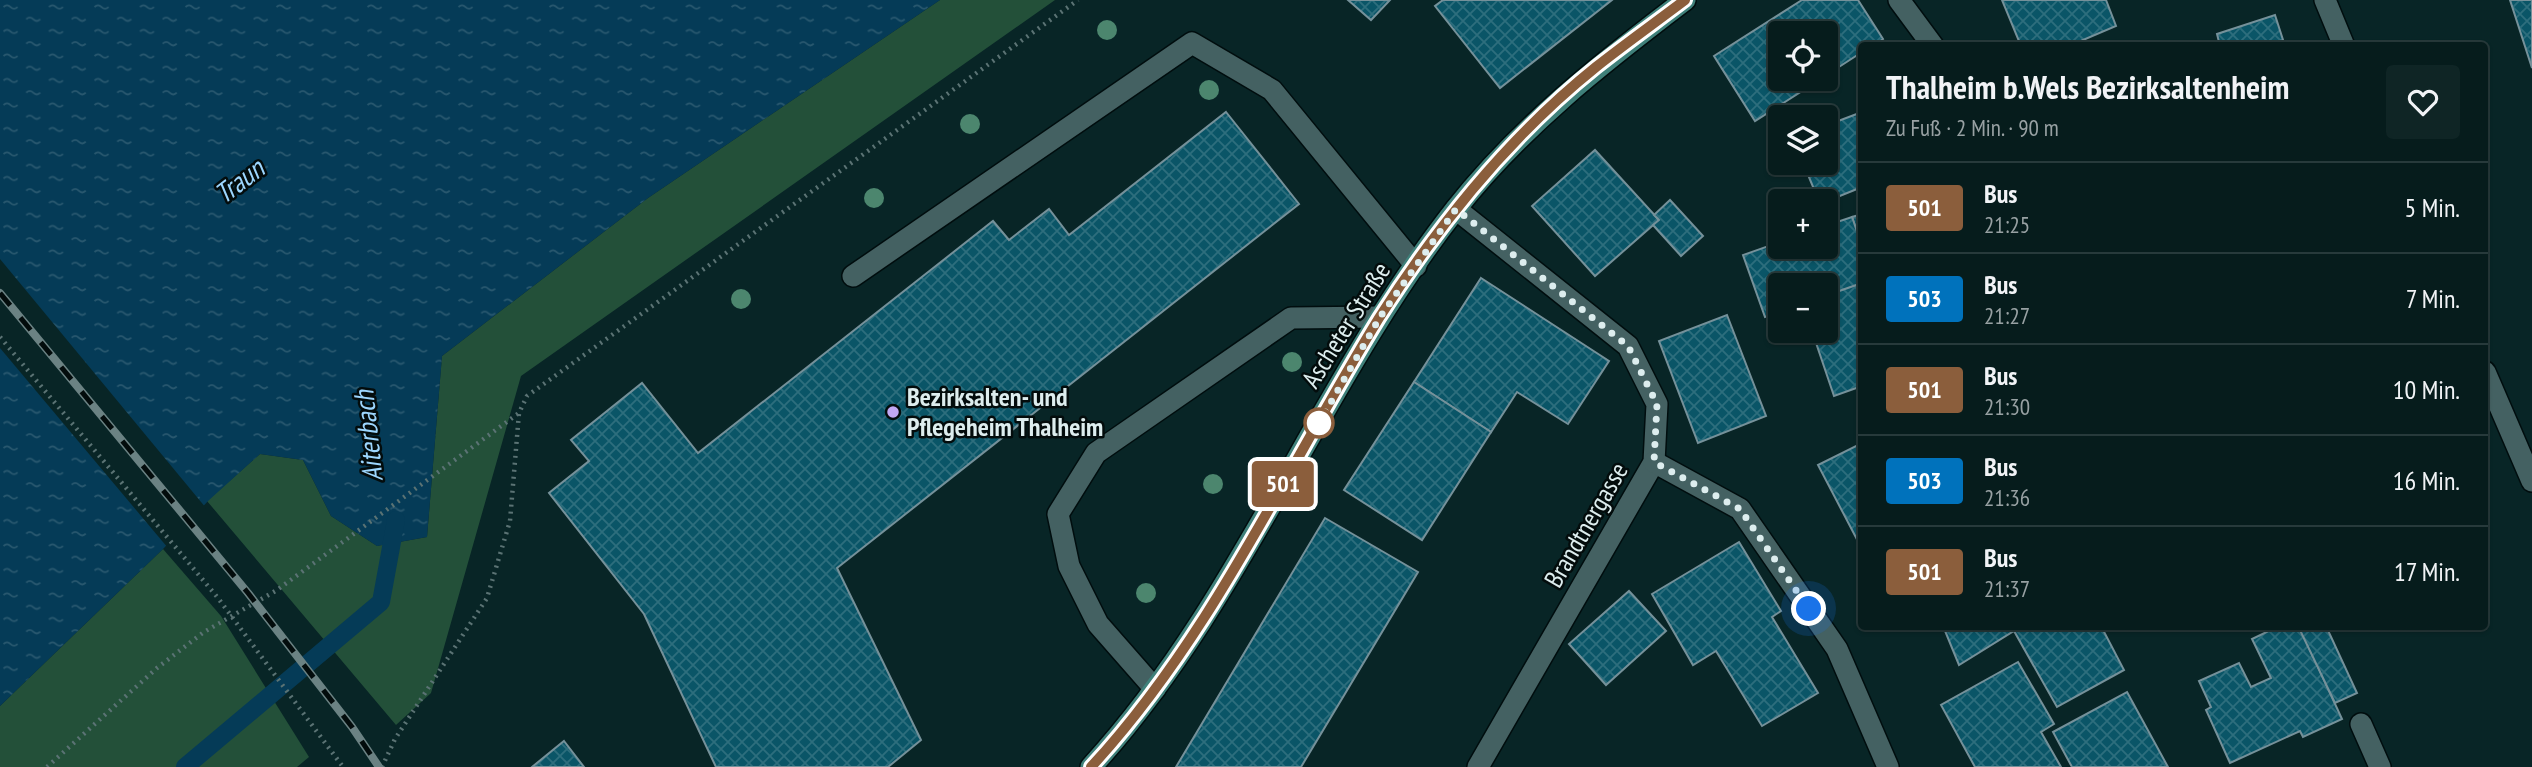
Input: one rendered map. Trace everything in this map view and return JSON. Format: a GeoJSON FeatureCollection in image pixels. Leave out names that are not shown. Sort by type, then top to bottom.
{"type":"FeatureCollection","features":[{"type":"Feature","properties":{"kind":"main road","name":"Ascheter Straße"},"geometry":{"type":"LineString","coordinates":[[1091,767],[1155,689],[1219,594],[1380,317],[1456,209],[1517,140],[1595,68],[1685,0]]}},
{"type":"Feature","properties":{"kind":"street"},"geometry":{"type":"LineString","coordinates":[[1899,0],[1930,42]]}},
{"type":"Feature","properties":{"kind":"street"},"geometry":{"type":"LineString","coordinates":[[2325,0],[2342,42]]}},
{"type":"Feature","properties":{"kind":"street"},"geometry":{"type":"LineString","coordinates":[[853,276],[1192,43],[1272,89],[1416,266]]}},
{"type":"Feature","properties":{"kind":"street","name":"Brandtnergasse"},"geometry":{"type":"LineString","coordinates":[[1456,209],[1628,346],[1657,404],[1654,462],[1478,767]]}},
{"type":"Feature","properties":{"kind":"street"},"geometry":{"type":"LineString","coordinates":[[1155,689],[1098,624],[1069,566],[1058,514],[1096,453],[1291,318],[1380,317]]}},
{"type":"Feature","properties":{"kind":"street"},"geometry":{"type":"LineString","coordinates":[[2488,379],[2532,481]]}},
{"type":"Feature","properties":{"kind":"street"},"geometry":{"type":"LineString","coordinates":[[1654,462],[1740,509],[1837,649],[1888,767]]}},
{"type":"Feature","properties":{"kind":"street"},"geometry":{"type":"LineString","coordinates":[[2361,724],[2380,767]]}},
{"type":"Feature","properties":{"kind":"path"},"geometry":{"type":"LineString","coordinates":[[382,767],[395,739],[487,598],[510,522],[519,412],[527,396],[1078,0]]}},
{"type":"Feature","properties":{"kind":"path"},"geometry":{"type":"LineString","coordinates":[[0,337],[218,598],[343,767]]}},
{"type":"Feature","properties":{"kind":"path"},"geometry":{"type":"LineString","coordinates":[[47,767],[157,668],[195,640],[277,590],[519,412]]}},
{"type":"Feature","properties":{"kind":"green space"},"geometry":{"type":"Polygon","coordinates":[[[940,0],[1055,0],[521,376],[431,693],[396,725],[207,501],[260,454],[303,460],[331,516],[377,546],[427,537],[442,356],[648,198],[940,0]]]}},
{"type":"Feature","properties":{"kind":"green space"},"geometry":{"type":"Polygon","coordinates":[[[163,549],[221,616],[309,757],[297,767],[0,767],[0,706],[163,549]]]}},
{"type":"Feature","properties":{"kind":"water","name":"Traun"},"geometry":{"type":"Polygon","coordinates":[[[0,0],[940,0],[648,198],[442,356],[427,537],[377,546],[331,516],[303,460],[260,454],[208,501],[163,549],[0,706],[0,0]]]}},
{"type":"Feature","properties":{"kind":"pier"},"geometry":{"type":"Polygon","coordinates":[[[0,259],[206,508],[168,548],[0,348],[0,259]]]}},
{"type":"Feature","properties":{"kind":"building"},"geometry":{"type":"Polygon","coordinates":[[[1348,0],[1390,0],[1371,20],[1348,0]]]}},
{"type":"Feature","properties":{"kind":"building"},"geometry":{"type":"Polygon","coordinates":[[[1443,0],[1612,0],[1500,88],[1435,6],[1443,0]]]}},
{"type":"Feature","properties":{"kind":"building"},"geometry":{"type":"Polygon","coordinates":[[[1802,0],[1858,0],[1883,39],[1879,42],[1858,42],[1858,55],[1838,68],[1838,21],[1769,21],[1802,0]]]}},
{"type":"Feature","properties":{"kind":"building"},"geometry":{"type":"Polygon","coordinates":[[[2002,0],[2106,0],[2116,26],[2078,42],[2019,42],[2002,0]]]}},
{"type":"Feature","properties":{"kind":"building"},"geometry":{"type":"Polygon","coordinates":[[[2510,0],[2532,0],[2532,68],[2510,0]]]}},
{"type":"Feature","properties":{"kind":"building"},"geometry":{"type":"Polygon","coordinates":[[[2275,15],[2283,40],[2219,42],[2217,34],[2275,15]]]}},
{"type":"Feature","properties":{"kind":"building"},"geometry":{"type":"Polygon","coordinates":[[[1768,22],[1768,91],[1802,91],[1780,105],[1768,105],[1768,113],[1755,121],[1714,56],[1768,22]]]}},
{"type":"Feature","properties":{"kind":"building","name":"Bezirksalten- und Pflegeheim Thalheim"},"geometry":{"type":"Polygon","coordinates":[[[1226,112],[1299,204],[837,568],[921,740],[888,767],[716,767],[644,614],[549,493],[589,461],[571,440],[642,383],[698,453],[993,221],[1009,240],[1049,209],[1069,235],[1226,112]]]}},
{"type":"Feature","properties":{"kind":"building"},"geometry":{"type":"Polygon","coordinates":[[[1858,114],[1858,189],[1838,197],[1838,189],[1814,189],[1808,175],[1838,175],[1838,121],[1858,114]]]}},
{"type":"Feature","properties":{"kind":"building"},"geometry":{"type":"Polygon","coordinates":[[[1595,150],[1659,220],[1595,276],[1532,206],[1595,150]]]}},
{"type":"Feature","properties":{"kind":"building"},"geometry":{"type":"Polygon","coordinates":[[[1670,200],[1703,236],[1681,256],[1653,225],[1659,220],[1654,215],[1670,200]]]}},
{"type":"Feature","properties":{"kind":"building"},"geometry":{"type":"Polygon","coordinates":[[[1858,215],[1858,234],[1852,217],[1858,215]]]}},
{"type":"Feature","properties":{"kind":"building"},"geometry":{"type":"Polygon","coordinates":[[[1852,217],[1858,234],[1858,285],[1838,292],[1838,273],[1768,273],[1768,316],[1765,317],[1743,255],[1768,246],[1768,259],[1838,259],[1838,222],[1852,217]]]}},
{"type":"Feature","properties":{"kind":"building"},"geometry":{"type":"Polygon","coordinates":[[[1481,278],[1609,361],[1568,424],[1517,392],[1491,432],[1414,382],[1481,278]]]}},
{"type":"Feature","properties":{"kind":"building"},"geometry":{"type":"Polygon","coordinates":[[[1858,284],[1858,387],[1834,396],[1816,343],[1838,343],[1838,291],[1858,284]]]}},
{"type":"Feature","properties":{"kind":"building"},"geometry":{"type":"Polygon","coordinates":[[[1727,315],[1766,416],[1698,443],[1659,341],[1727,315]]]}},
{"type":"Feature","properties":{"kind":"building"},"geometry":{"type":"Polygon","coordinates":[[[1414,382],[1491,432],[1422,540],[1344,490],[1414,382]]]}},
{"type":"Feature","properties":{"kind":"building"},"geometry":{"type":"Polygon","coordinates":[[[1858,445],[1858,541],[1818,465],[1858,445]]]}},
{"type":"Feature","properties":{"kind":"building"},"geometry":{"type":"Polygon","coordinates":[[[1325,518],[1418,572],[1301,767],[1176,767],[1325,518]]]}},
{"type":"Feature","properties":{"kind":"building"},"geometry":{"type":"Polygon","coordinates":[[[1739,542],[1781,611],[1772,617],[1818,693],[1762,726],[1716,651],[1693,665],[1652,594],[1739,542]]]}},
{"type":"Feature","properties":{"kind":"building"},"geometry":{"type":"Polygon","coordinates":[[[1629,591],[1666,631],[1606,685],[1569,644],[1629,591]]]}},
{"type":"Feature","properties":{"kind":"building"},"geometry":{"type":"Polygon","coordinates":[[[1945,630],[2103,630],[2124,670],[2057,707],[2014,631],[1959,665],[1945,630]]]}},
{"type":"Feature","properties":{"kind":"building"},"geometry":{"type":"Polygon","coordinates":[[[2271,630],[2301,630],[2342,719],[2303,737],[2300,731],[2230,763],[2206,710],[2211,707],[2199,681],[2239,663],[2251,687],[2271,678],[2252,639],[2271,630]]]}},
{"type":"Feature","properties":{"kind":"building"},"geometry":{"type":"Polygon","coordinates":[[[2300,630],[2328,630],[2357,693],[2335,703],[2300,630]]]}},
{"type":"Feature","properties":{"kind":"building"},"geometry":{"type":"Polygon","coordinates":[[[2018,662],[2054,724],[2041,732],[2061,767],[1975,767],[1941,705],[2018,662]]]}},
{"type":"Feature","properties":{"kind":"building"},"geometry":{"type":"Polygon","coordinates":[[[2127,692],[2168,767],[2072,767],[2053,732],[2127,692]]]}},
{"type":"Feature","properties":{"kind":"building"},"geometry":{"type":"Polygon","coordinates":[[[564,741],[584,767],[532,767],[564,741]]]}},
{"type":"Feature","properties":{"kind":"waterway","name":"Aiterbach"},"geometry":{"type":"LineString","coordinates":[[185,767],[381,602],[396,520]]}},
{"type":"Feature","properties":{"kind":"railway"},"geometry":{"type":"LineString","coordinates":[[0,293],[248,593],[352,727],[379,767]]}},
{"type":"Feature","properties":{"kind":"bus line","name":"501"},"geometry":{"type":"LineString","coordinates":[[1091,767],[1155,689],[1219,594],[1380,317],[1456,209],[1517,140],[1595,68],[1685,0]]}},
{"type":"Feature","properties":{"kind":"place","name":"Bezirksalten- und Pflegeheim Thalheim"},"geometry":{"type":"Point","coordinates":[893,412]}},
{"type":"Feature","properties":{"kind":"route"},"geometry":{"type":"LineString","coordinates":[[1319,423],[1380,317],[1456,209],[1628,346],[1657,404],[1654,462],[1740,509],[1809,609]]}}]}
